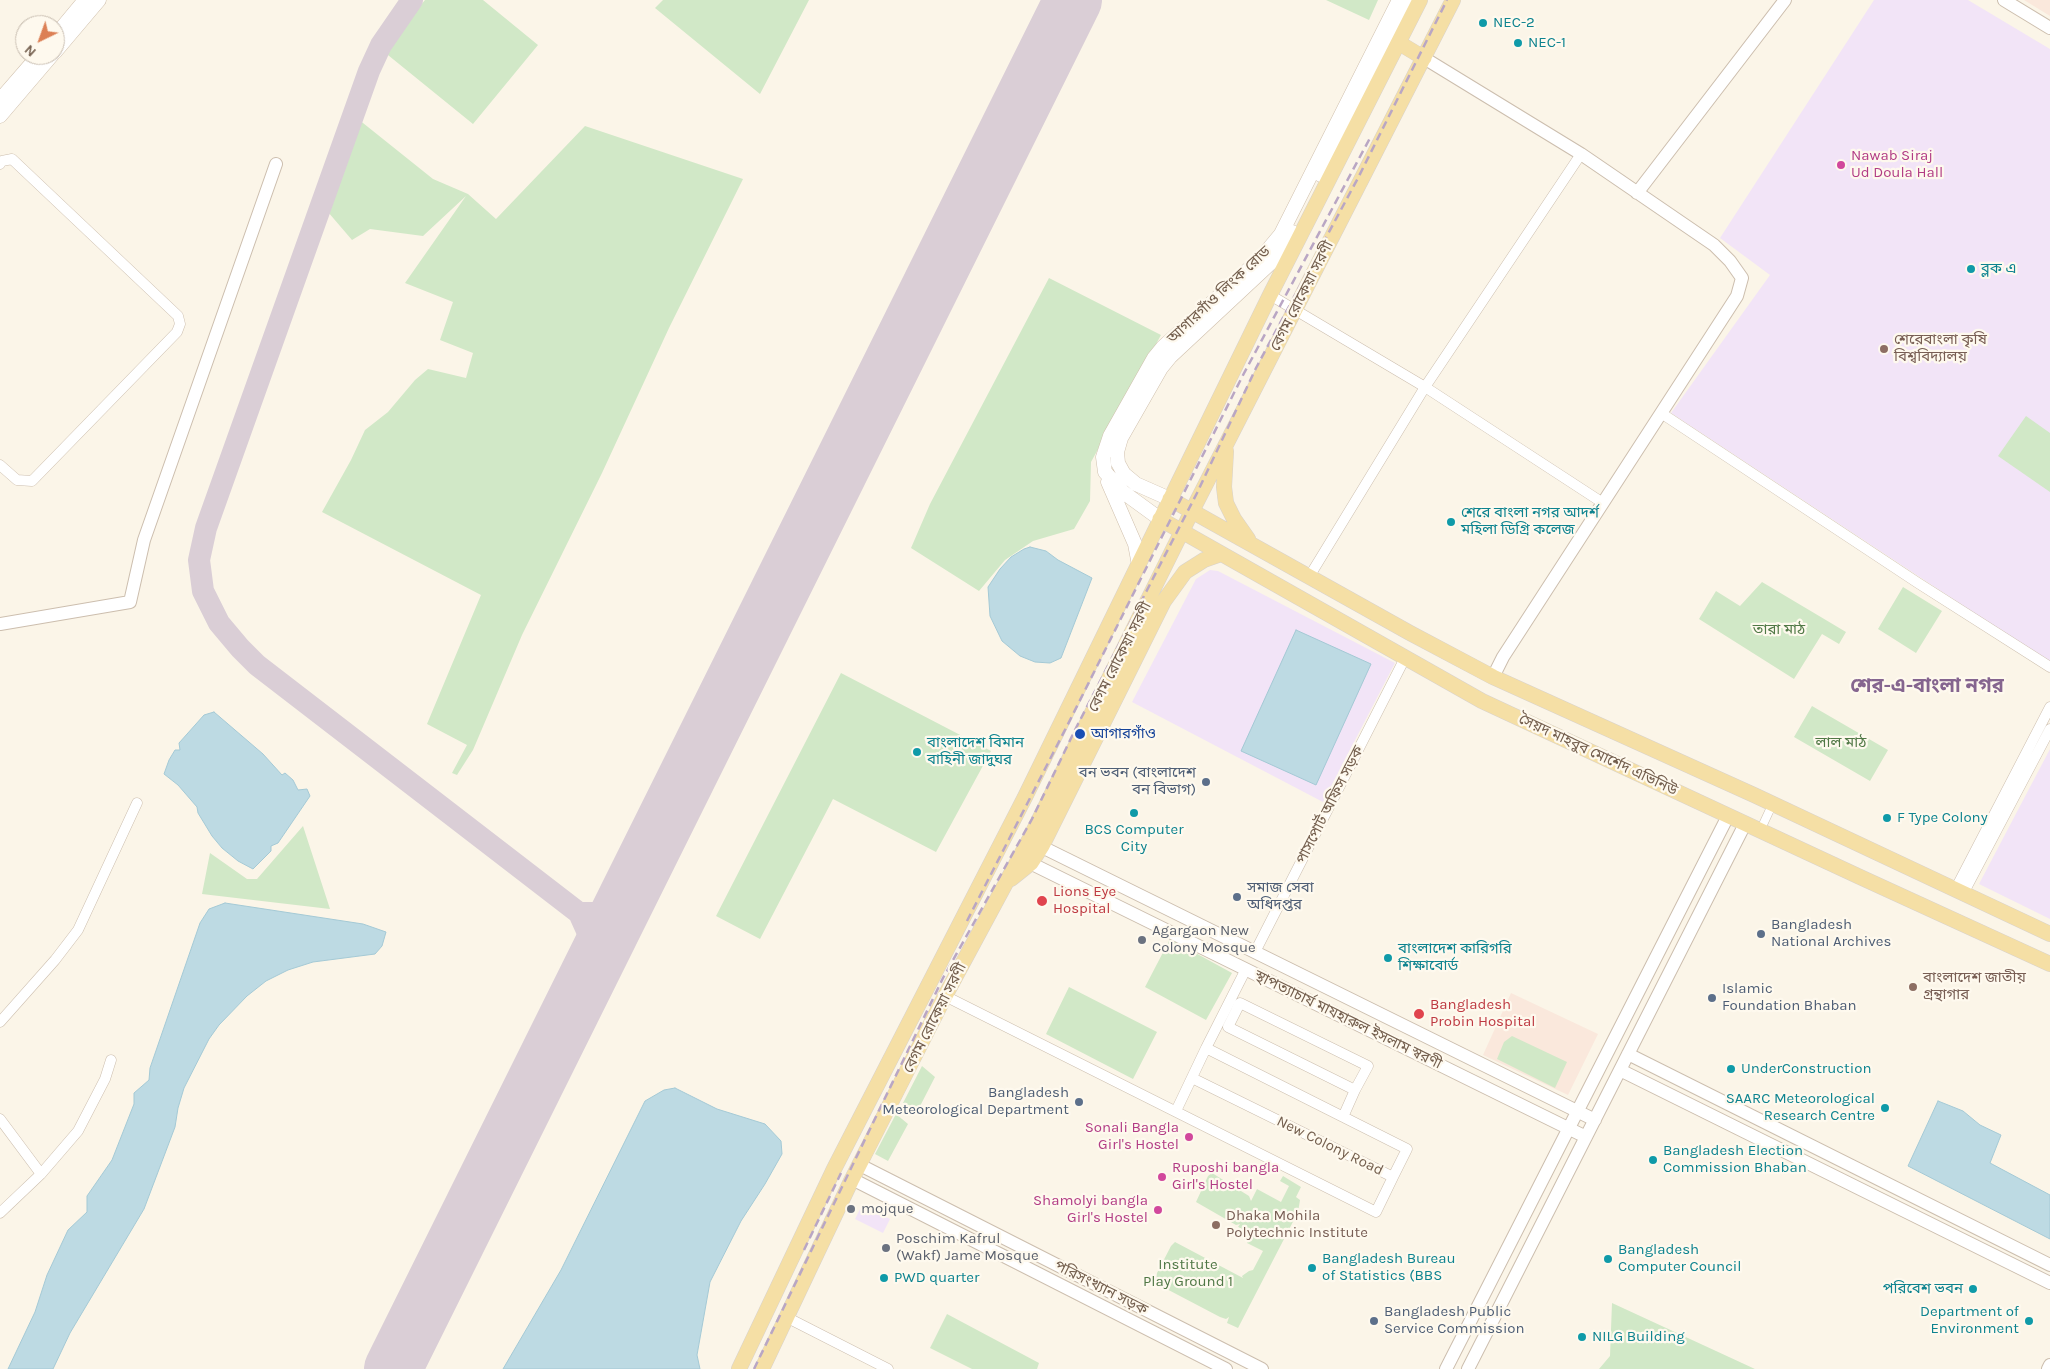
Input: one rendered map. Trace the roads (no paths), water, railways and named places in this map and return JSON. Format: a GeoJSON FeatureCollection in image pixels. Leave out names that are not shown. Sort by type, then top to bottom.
{"type":"FeatureCollection","features":[{"type":"Feature","properties":{"kind":"main road"},"geometry":{"type":"LineString","coordinates":[[65,24],[86,0]]}},
{"type":"Feature","properties":{"kind":"main road"},"geometry":{"type":"LineString","coordinates":[[65,40],[99,0]]}},
{"type":"Feature","properties":{"kind":"main road","name":"আগারগাঁও লিংক রোড"},"geometry":{"type":"LineString","coordinates":[[1105,472],[1104,457],[1110,436],[1154,358],[1173,336],[1261,258],[1281,234],[1399,0]]}},
{"type":"Feature","properties":{"kind":"main road","name":"আগারগাঁও লিংক রোড"},"geometry":{"type":"LineString","coordinates":[[1170,499],[1136,484],[1124,474],[1118,463],[1117,452],[1121,438],[1161,368],[1170,357],[1275,259],[1282,249],[1410,0]]}},
{"type":"Feature","properties":{"kind":"main road","name":"বেগম রোকেয়া সরণী"},"geometry":{"type":"LineString","coordinates":[[739,1369],[834,1169],[1025,797],[1270,295],[1420,0]]}},
{"type":"Feature","properties":{"kind":"main road","name":"বেগম রোকেয়া সরণী"},"geometry":{"type":"LineString","coordinates":[[762,1369],[852,1179],[945,996],[1006,883],[1036,843],[1192,511],[1453,0]]}},
{"type":"Feature","properties":{"kind":"main road"},"geometry":{"type":"LineString","coordinates":[[1399,43],[1424,58]]}},
{"type":"Feature","properties":{"kind":"main road"},"geometry":{"type":"LineString","coordinates":[[0,100],[30,65]]}},
{"type":"Feature","properties":{"kind":"main road"},"geometry":{"type":"LineString","coordinates":[[0,116],[43,65]]}},
{"type":"Feature","properties":{"kind":"main road"},"geometry":{"type":"LineString","coordinates":[[1227,445],[1224,487],[1226,503],[1234,519],[1253,545]]}},
{"type":"Feature","properties":{"kind":"main road"},"geometry":{"type":"LineString","coordinates":[[1105,472],[1123,492],[1160,519]]}},
{"type":"Feature","properties":{"kind":"main road"},"geometry":{"type":"LineString","coordinates":[[1105,472],[1135,544],[1139,565]]}},
{"type":"Feature","properties":{"kind":"main road","name":"সৈয়দ মাহবুব মোর্শেদ এভিনিউ"},"geometry":{"type":"LineString","coordinates":[[1170,499],[1493,677],[1773,804],[2050,934]]}},
{"type":"Feature","properties":{"kind":"main road","name":"সৈয়দ মাহবুব মোর্শেদ এভিনিউ"},"geometry":{"type":"LineString","coordinates":[[1160,519],[1482,701],[1742,829],[1760,831],[2050,964]]}},
{"type":"Feature","properties":{"kind":"main road"},"geometry":{"type":"LineString","coordinates":[[1036,843],[1164,601],[1185,572],[1204,560],[1221,554]]}},
{"type":"Feature","properties":{"kind":"main road"},"geometry":{"type":"LineString","coordinates":[[1482,701],[1493,677]]}},
{"type":"Feature","properties":{"kind":"main road"},"geometry":{"type":"LineString","coordinates":[[1988,935],[1999,910]]}},
{"type":"Feature","properties":{"kind":"main road"},"geometry":{"type":"LineString","coordinates":[[926,987],[945,996]]}},
{"type":"Feature","properties":{"kind":"main road"},"geometry":{"type":"LineString","coordinates":[[841,1155],[860,1165]]}},
{"type":"Feature","properties":{"kind":"main road"},"geometry":{"type":"LineString","coordinates":[[834,1169],[852,1179]]}},
{"type":"Feature","properties":{"kind":"street"},"geometry":{"type":"LineString","coordinates":[[1634,191],[1774,0]]}},
{"type":"Feature","properties":{"kind":"street"},"geometry":{"type":"LineString","coordinates":[[1634,191],[1785,0]]}},
{"type":"Feature","properties":{"kind":"street"},"geometry":{"type":"LineString","coordinates":[[2004,0],[2050,28]]}},
{"type":"Feature","properties":{"kind":"street"},"geometry":{"type":"LineString","coordinates":[[1424,58],[1581,154],[1723,252],[1742,278],[1737,296],[1503,657],[1493,677]]}},
{"type":"Feature","properties":{"kind":"street"},"geometry":{"type":"LineString","coordinates":[[1309,577],[1425,387],[1581,154]]}},
{"type":"Feature","properties":{"kind":"street"},"geometry":{"type":"LineString","coordinates":[[0,164],[2,161],[12,159],[178,316],[180,324],[177,332],[32,481],[17,480],[0,466]]}},
{"type":"Feature","properties":{"kind":"street"},"geometry":{"type":"LineString","coordinates":[[0,624],[130,602],[144,540],[276,164]]}},
{"type":"Feature","properties":{"kind":"street"},"geometry":{"type":"LineString","coordinates":[[1270,295],[1425,387],[1603,503]]}},
{"type":"Feature","properties":{"kind":"street"},"geometry":{"type":"LineString","coordinates":[[1661,413],[1918,583],[2050,667]]}},
{"type":"Feature","properties":{"kind":"street","name":"পাসপোর্ট অফিস সড়ক"},"geometry":{"type":"LineString","coordinates":[[1255,952],[1404,658]]}},
{"type":"Feature","properties":{"kind":"street"},"geometry":{"type":"LineString","coordinates":[[1959,892],[2013,788],[2050,707]]}},
{"type":"Feature","properties":{"kind":"street"},"geometry":{"type":"LineString","coordinates":[[2013,788],[2050,729]]}},
{"type":"Feature","properties":{"kind":"street"},"geometry":{"type":"LineString","coordinates":[[0,1022],[44,974],[78,930],[137,803]]}},
{"type":"Feature","properties":{"kind":"street"},"geometry":{"type":"LineString","coordinates":[[1760,831],[1773,804]]}},
{"type":"Feature","properties":{"kind":"street"},"geometry":{"type":"LineString","coordinates":[[1446,1369],[1725,821]]}},
{"type":"Feature","properties":{"kind":"street"},"geometry":{"type":"LineString","coordinates":[[1468,1369],[1742,829]]}},
{"type":"Feature","properties":{"kind":"street","name":"স্থাপত্যাচার্য মাযহারুল ইসলাম স্বরণী"},"geometry":{"type":"LineString","coordinates":[[1036,843],[1595,1120]]}},
{"type":"Feature","properties":{"kind":"street","name":"স্থাপত্যাচার্য মাযহারুল ইসলাম স্বরণী"},"geometry":{"type":"LineString","coordinates":[[1025,860],[1586,1137]]}},
{"type":"Feature","properties":{"kind":"street"},"geometry":{"type":"LineString","coordinates":[[1176,1111],[1255,952]]}},
{"type":"Feature","properties":{"kind":"street","name":"New Colony Road"},"geometry":{"type":"LineString","coordinates":[[945,996],[1376,1212],[1394,1177],[1354,1158]]}},
{"type":"Feature","properties":{"kind":"street"},"geometry":{"type":"LineString","coordinates":[[1343,1117],[1368,1066],[1240,1003],[1228,1027],[1356,1090]]}},
{"type":"Feature","properties":{"kind":"street"},"geometry":{"type":"LineString","coordinates":[[1427,1059],[1435,1041]]}},
{"type":"Feature","properties":{"kind":"street","name":"New Colony Road"},"geometry":{"type":"LineString","coordinates":[[1192,1078],[1393,1177],[1408,1149],[1206,1048]]}},
{"type":"Feature","properties":{"kind":"street"},"geometry":{"type":"LineString","coordinates":[[1628,1054],[2050,1265]]}},
{"type":"Feature","properties":{"kind":"street"},"geometry":{"type":"LineString","coordinates":[[0,1213],[41,1174],[78,1131],[101,1088],[111,1060]]}},
{"type":"Feature","properties":{"kind":"street"},"geometry":{"type":"LineString","coordinates":[[1620,1070],[2050,1283]]}},
{"type":"Feature","properties":{"kind":"street"},"geometry":{"type":"LineString","coordinates":[[0,1119],[41,1174]]}},
{"type":"Feature","properties":{"kind":"street"},"geometry":{"type":"LineString","coordinates":[[1783,1151],[1791,1135]]}},
{"type":"Feature","properties":{"kind":"street","name":"পরিসংখ্যান সড়ক"},"geometry":{"type":"LineString","coordinates":[[860,1165],[1262,1369]]}},
{"type":"Feature","properties":{"kind":"street"},"geometry":{"type":"LineString","coordinates":[[852,1179],[1226,1369]]}},
{"type":"Feature","properties":{"kind":"street"},"geometry":{"type":"LineString","coordinates":[[1918,1218],[1926,1203]]}},
{"type":"Feature","properties":{"kind":"street"},"geometry":{"type":"LineString","coordinates":[[786,1317],[888,1369]]}},
{"type":"Feature","properties":{"kind":"water"},"geometry":{"type":"Polygon","coordinates":[[[1030,547],[1046,551],[1058,560],[1092,578],[1061,658],[1050,663],[1035,662],[1020,656],[1002,641],[990,616],[988,587],[1011,557],[1030,547]]]}},
{"type":"Feature","properties":{"kind":"water"},"geometry":{"type":"Polygon","coordinates":[[[1296,630],[1371,664],[1316,785],[1241,751],[1296,630]]]}},
{"type":"Feature","properties":{"kind":"water"},"geometry":{"type":"Polygon","coordinates":[[[214,712],[263,754],[282,775],[285,773],[293,780],[298,790],[307,789],[310,796],[278,843],[271,846],[271,851],[253,869],[238,861],[222,848],[212,836],[198,813],[197,807],[178,785],[164,774],[175,750],[180,750],[179,743],[204,715],[214,712]]]}},
{"type":"Feature","properties":{"kind":"water"},"geometry":{"type":"Polygon","coordinates":[[[225,903],[363,924],[386,932],[382,946],[375,954],[313,962],[288,970],[266,981],[247,996],[219,1025],[209,1039],[184,1088],[175,1127],[144,1209],[70,1333],[53,1369],[8,1369],[35,1312],[47,1275],[68,1230],[87,1212],[87,1196],[112,1160],[134,1104],[134,1093],[149,1080],[150,1068],[200,923],[209,909],[225,903]]]}},
{"type":"Feature","properties":{"kind":"water"},"geometry":{"type":"Polygon","coordinates":[[[675,1088],[717,1109],[765,1124],[781,1141],[782,1154],[741,1221],[710,1282],[697,1355],[700,1369],[503,1369],[561,1270],[645,1101],[664,1090],[675,1088]]]}},
{"type":"Feature","properties":{"kind":"water"},"geometry":{"type":"Polygon","coordinates":[[[1938,1101],[1963,1111],[1980,1125],[2001,1135],[1990,1163],[2050,1195],[2050,1239],[1908,1166],[1938,1101]]]}},
{"type":"Feature","properties":{"kind":"railway"},"geometry":{"type":"LineString","coordinates":[[754,1369],[943,978],[1032,819],[1075,730],[1197,493],[1256,368],[1358,178],[1447,0]]}},
{"type":"Feature","properties":{"kind":"railway"},"geometry":{"type":"LineString","coordinates":[[967,921],[1242,377],[1370,138]]}},
{"type":"Feature","properties":{"kind":"railway"},"geometry":{"type":"LineString","coordinates":[[804,1250],[841,1173]]}},
{"type":"Feature","properties":{"kind":"place","name":"NEC-2"},"geometry":{"type":"Point","coordinates":[1483,23]}},
{"type":"Feature","properties":{"kind":"place","name":"NEC-1"},"geometry":{"type":"Point","coordinates":[1518,43]}},
{"type":"Feature","properties":{"kind":"place","name":"Nawab Siraj Ud Doula Hall"},"geometry":{"type":"Point","coordinates":[1841,165]}},
{"type":"Feature","properties":{"kind":"place","name":"ব্লক এ"},"geometry":{"type":"Point","coordinates":[1971,269]}},
{"type":"Feature","properties":{"kind":"place","name":"শেরেবাংলা কৃষি বিশ্ববিদ্যালয়"},"geometry":{"type":"Point","coordinates":[1884,349]}},
{"type":"Feature","properties":{"kind":"place","name":"শেরে বাংলা নগর আদর্শ মহিলা ডিগ্রি কলেজ"},"geometry":{"type":"Point","coordinates":[1451,522]}},
{"type":"Feature","properties":{"kind":"place","name":"আগারগাঁও"},"geometry":{"type":"Point","coordinates":[1080,734]}},
{"type":"Feature","properties":{"kind":"place","name":"বাংলাদেশ বিমান বাহিনী জাদুঘর"},"geometry":{"type":"Point","coordinates":[917,752]}},
{"type":"Feature","properties":{"kind":"place","name":"বন ভবন (বাংলাদেশ বন বিভাগ)"},"geometry":{"type":"Point","coordinates":[1206,782]}},
{"type":"Feature","properties":{"kind":"place","name":"BCS Computer City"},"geometry":{"type":"Point","coordinates":[1134,813]}},
{"type":"Feature","properties":{"kind":"place","name":"F Type Colony"},"geometry":{"type":"Point","coordinates":[1887,818]}},
{"type":"Feature","properties":{"kind":"place","name":"সমাজ সেবা অধিদপ্তর"},"geometry":{"type":"Point","coordinates":[1237,897]}},
{"type":"Feature","properties":{"kind":"place","name":"Lions Eye Hospital"},"geometry":{"type":"Point","coordinates":[1042,901]}},
{"type":"Feature","properties":{"kind":"place","name":"Bangladesh National Archives"},"geometry":{"type":"Point","coordinates":[1761,934]}},
{"type":"Feature","properties":{"kind":"place","name":"Agargaon New Colony Mosque"},"geometry":{"type":"Point","coordinates":[1142,940]}},
{"type":"Feature","properties":{"kind":"place","name":"বাংলাদেশ কারিগরি শিক্ষাবোর্ড"},"geometry":{"type":"Point","coordinates":[1388,958]}},
{"type":"Feature","properties":{"kind":"place","name":"বাংলাদেশ জাতীয় গ্রন্থাগার"},"geometry":{"type":"Point","coordinates":[1913,987]}},
{"type":"Feature","properties":{"kind":"place","name":"Islamic Foundation Bhaban"},"geometry":{"type":"Point","coordinates":[1712,998]}},
{"type":"Feature","properties":{"kind":"place","name":"Bangladesh Probin Hospital"},"geometry":{"type":"Point","coordinates":[1419,1014]}},
{"type":"Feature","properties":{"kind":"place","name":"UnderConstruction"},"geometry":{"type":"Point","coordinates":[1731,1069]}},
{"type":"Feature","properties":{"kind":"place","name":"Bangladesh Meteorological Department"},"geometry":{"type":"Point","coordinates":[1079,1102]}},
{"type":"Feature","properties":{"kind":"place","name":"SAARC Meteorological Research Centre"},"geometry":{"type":"Point","coordinates":[1885,1108]}},
{"type":"Feature","properties":{"kind":"place","name":"Sonali Bangla Girl's Hostel"},"geometry":{"type":"Point","coordinates":[1189,1137]}},
{"type":"Feature","properties":{"kind":"place","name":"Bangladesh Election Commission Bhaban"},"geometry":{"type":"Point","coordinates":[1653,1160]}},
{"type":"Feature","properties":{"kind":"place","name":"Ruposhi bangla Girl's Hostel"},"geometry":{"type":"Point","coordinates":[1162,1177]}},
{"type":"Feature","properties":{"kind":"place","name":"mojque"},"geometry":{"type":"Point","coordinates":[851,1209]}},
{"type":"Feature","properties":{"kind":"place","name":"Shamolyi bangla Girl's Hostel"},"geometry":{"type":"Point","coordinates":[1158,1210]}},
{"type":"Feature","properties":{"kind":"place","name":"Dhaka Mohila Polytechnic Institute"},"geometry":{"type":"Point","coordinates":[1216,1225]}},
{"type":"Feature","properties":{"kind":"place","name":"Poschim Kafrul (Wakf) Jame Mosque"},"geometry":{"type":"Point","coordinates":[886,1248]}},
{"type":"Feature","properties":{"kind":"place","name":"Bangladesh Computer Council"},"geometry":{"type":"Point","coordinates":[1608,1259]}},
{"type":"Feature","properties":{"kind":"place","name":"Bangladesh Bureau of Statistics (BBS"},"geometry":{"type":"Point","coordinates":[1312,1268]}},
{"type":"Feature","properties":{"kind":"place","name":"PWD quarter"},"geometry":{"type":"Point","coordinates":[884,1278]}},
{"type":"Feature","properties":{"kind":"place","name":"পরিবেশ ভবন"},"geometry":{"type":"Point","coordinates":[1973,1289]}},
{"type":"Feature","properties":{"kind":"place","name":"Bangladesh Public Service Commission"},"geometry":{"type":"Point","coordinates":[1374,1321]}},
{"type":"Feature","properties":{"kind":"place","name":"Department of Environment"},"geometry":{"type":"Point","coordinates":[2029,1321]}},
{"type":"Feature","properties":{"kind":"place","name":"NILG Building"},"geometry":{"type":"Point","coordinates":[1582,1337]}},
{"type":"Feature","properties":{"kind":"district","name":"শের-এ-বাংলা নগর"},"geometry":{"type":"Point","coordinates":[1927,686]}},
{"type":"Feature","properties":{"kind":"park label","name":"তারা মাঠ"},"geometry":{"type":"Point","coordinates":[1779,630]}},
{"type":"Feature","properties":{"kind":"park label","name":"লাল মাঠ"},"geometry":{"type":"Point","coordinates":[1841,743]}},
{"type":"Feature","properties":{"kind":"park label","name":"Institute Play Ground 1"},"geometry":{"type":"Point","coordinates":[1188,1274]}}]}
